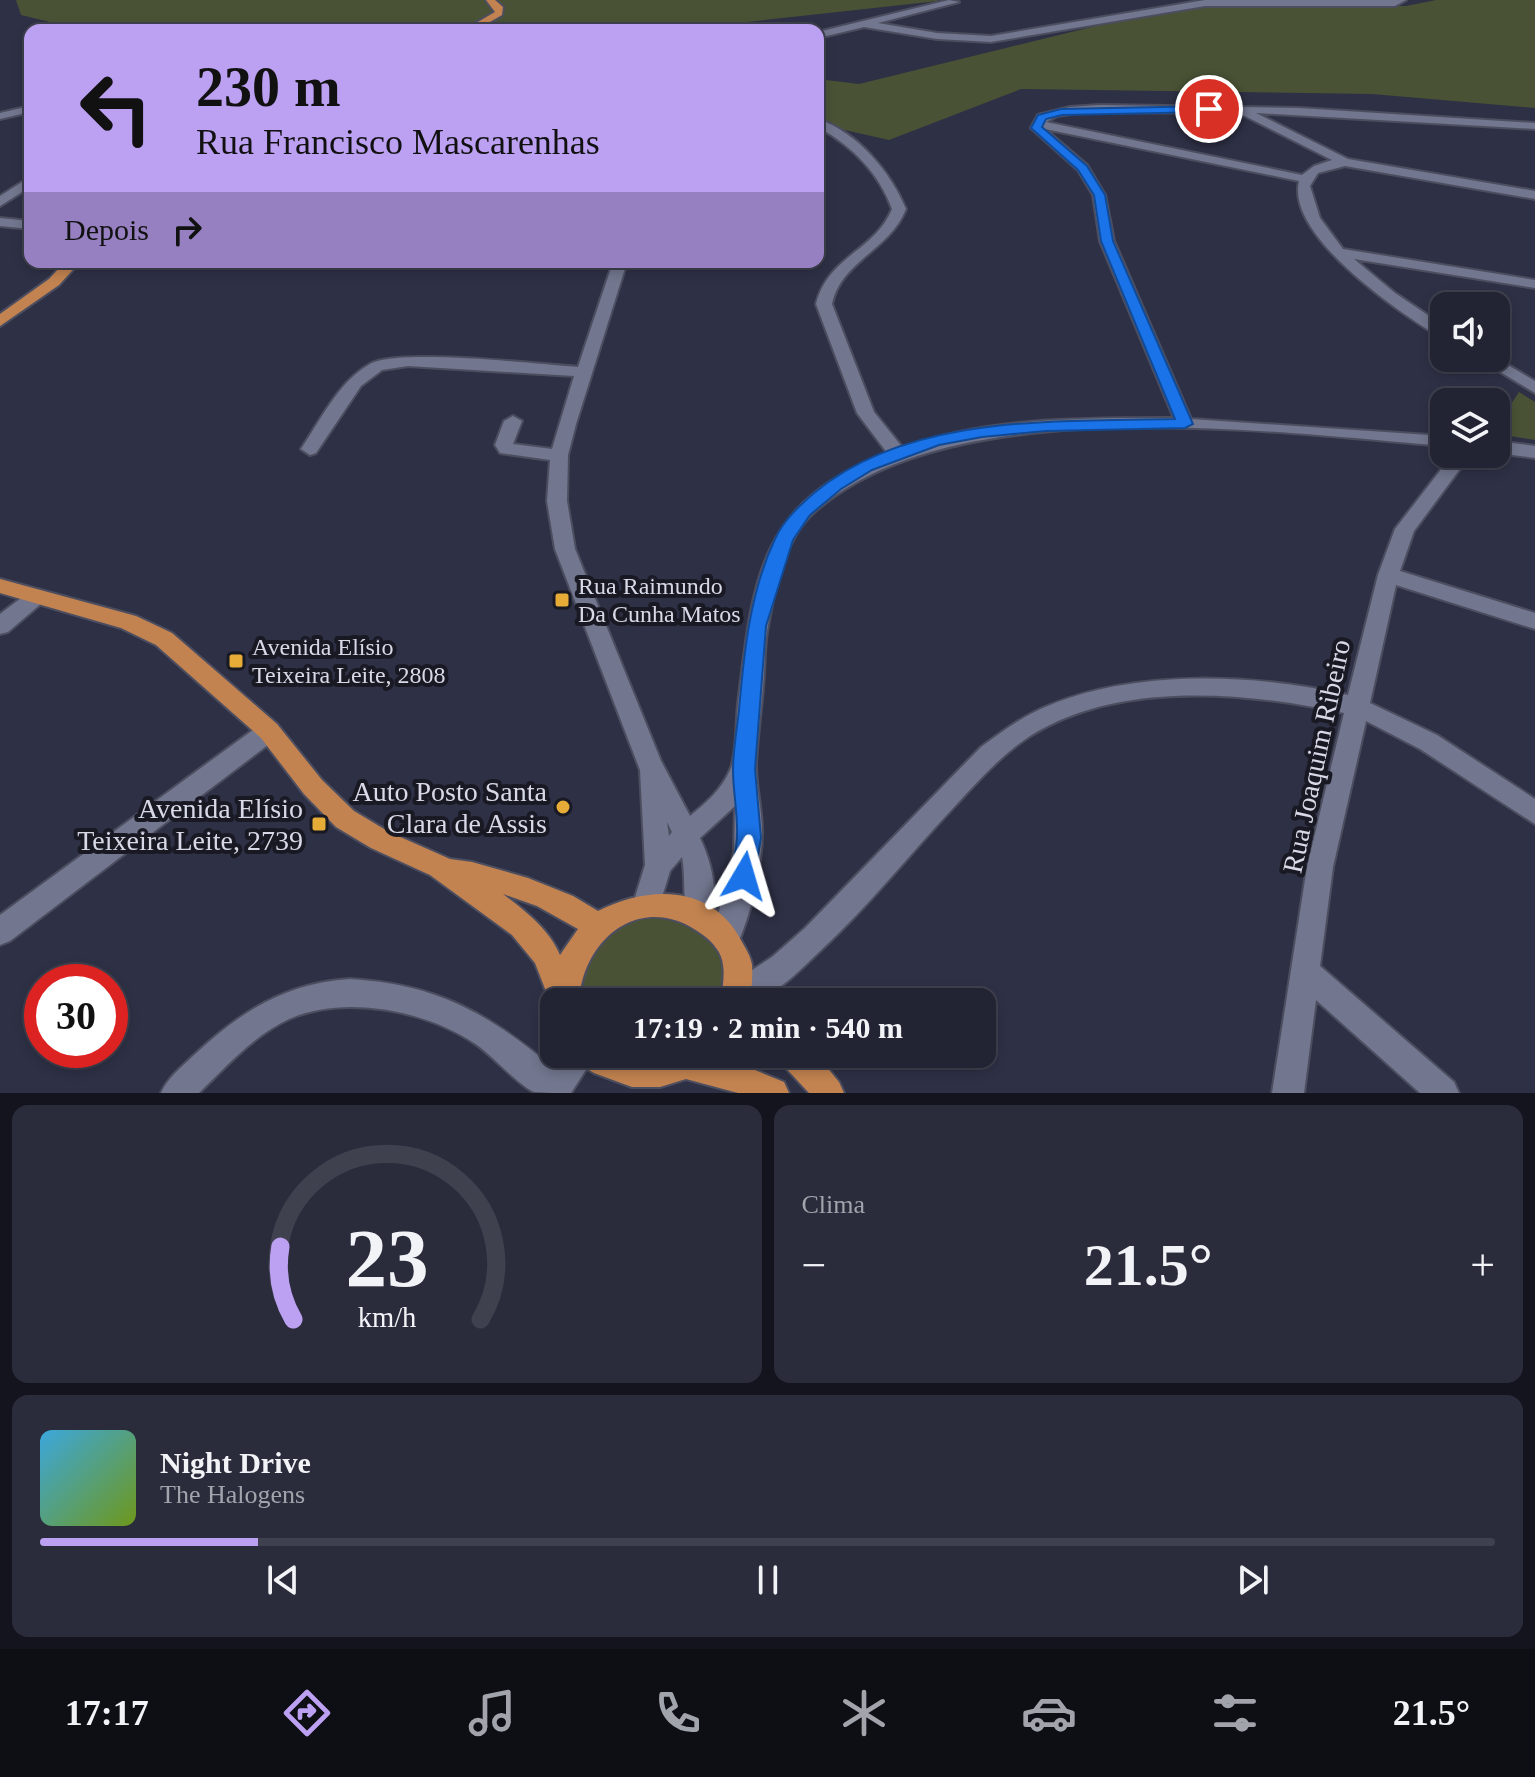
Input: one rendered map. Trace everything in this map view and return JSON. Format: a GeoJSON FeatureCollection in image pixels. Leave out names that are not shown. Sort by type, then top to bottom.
{"type":"FeatureCollection","features":[{"type":"Feature","properties":{"kind":"main road"},"geometry":{"type":"LineString","coordinates":[[480,24],[499,13],[500,9],[490,0]]}},
{"type":"Feature","properties":{"kind":"main road"},"geometry":{"type":"LineString","coordinates":[[0,321],[54,282],[67,268]]}},
{"type":"Feature","properties":{"kind":"main road"},"geometry":{"type":"LineString","coordinates":[[0,586],[128,622],[164,639],[269,731],[313,787],[345,819],[380,840],[439,867],[522,926],[546,955],[559,988]]}},
{"type":"Feature","properties":{"kind":"main road"},"geometry":{"type":"LineString","coordinates":[[439,867],[533,891],[572,907],[597,926]]}},
{"type":"Feature","properties":{"kind":"main road"},"geometry":{"type":"LineString","coordinates":[[565,988],[571,960],[597,926],[613,915],[647,904],[683,907],[714,924],[735,956],[736,988]]}},
{"type":"Feature","properties":{"kind":"main road"},"geometry":{"type":"LineString","coordinates":[[614,1068],[632,1074],[660,1073],[672,1068]]}},
{"type":"Feature","properties":{"kind":"main road"},"geometry":{"type":"LineString","coordinates":[[717,1068],[773,1093]]}},
{"type":"Feature","properties":{"kind":"main road"},"geometry":{"type":"LineString","coordinates":[[809,1068],[828,1093]]}},
{"type":"Feature","properties":{"kind":"street"},"geometry":{"type":"LineString","coordinates":[[824,34],[955,2],[953,0]]}},
{"type":"Feature","properties":{"kind":"street"},"geometry":{"type":"LineString","coordinates":[[865,24],[937,36],[991,39],[1205,3],[1395,3],[1402,0]]}},
{"type":"Feature","properties":{"kind":"street"},"geometry":{"type":"LineString","coordinates":[[1236,108],[1345,162],[1535,195]]}},
{"type":"Feature","properties":{"kind":"street"},"geometry":{"type":"LineString","coordinates":[[1037,125],[1051,114],[1077,110],[1236,108],[1316,110],[1535,126]]}},
{"type":"Feature","properties":{"kind":"street"},"geometry":{"type":"LineString","coordinates":[[0,116],[24,110]]}},
{"type":"Feature","properties":{"kind":"street"},"geometry":{"type":"LineString","coordinates":[[0,124],[24,111]]}},
{"type":"Feature","properties":{"kind":"street"},"geometry":{"type":"LineString","coordinates":[[1037,125],[1138,140],[1195,157],[1305,179]]}},
{"type":"Feature","properties":{"kind":"street"},"geometry":{"type":"LineString","coordinates":[[1037,125],[1083,168],[1099,195],[1107,241],[1185,424]]}},
{"type":"Feature","properties":{"kind":"street"},"geometry":{"type":"LineString","coordinates":[[824,126],[845,140],[879,171],[895,195],[899,209],[889,231],[837,273],[825,290],[824,304],[866,413],[897,453]]}},
{"type":"Feature","properties":{"kind":"street"},"geometry":{"type":"LineString","coordinates":[[1345,162],[1314,170],[1305,179],[1303,190],[1310,214],[1338,253],[1430,322]]}},
{"type":"Feature","properties":{"kind":"street"},"geometry":{"type":"LineString","coordinates":[[0,202],[24,185]]}},
{"type":"Feature","properties":{"kind":"street"},"geometry":{"type":"LineString","coordinates":[[0,222],[24,224]]}},
{"type":"Feature","properties":{"kind":"street"},"geometry":{"type":"LineString","coordinates":[[1338,253],[1535,284]]}},
{"type":"Feature","properties":{"kind":"street"},"geometry":{"type":"LineString","coordinates":[[618,268],[559,455],[557,501],[565,549],[650,765],[671,800],[696,858],[700,883],[699,914]]}},
{"type":"Feature","properties":{"kind":"street"},"geometry":{"type":"LineString","coordinates":[[310,449],[355,383],[377,366],[408,361],[583,372]]}},
{"type":"Feature","properties":{"kind":"street"},"geometry":{"type":"LineString","coordinates":[[1508,372],[1535,388]]}},
{"type":"Feature","properties":{"kind":"street"},"geometry":{"type":"LineString","coordinates":[[513,421],[504,445],[506,449],[559,455]]}},
{"type":"Feature","properties":{"kind":"street"},"geometry":{"type":"LineString","coordinates":[[726,939],[744,876],[749,838],[744,769],[757,626],[784,539],[804,511],[835,485],[897,453],[935,441],[982,432],[1046,427],[1185,424],[1430,440]]}},
{"type":"Feature","properties":{"kind":"street"},"geometry":{"type":"LineString","coordinates":[[1510,449],[1535,452]]}},
{"type":"Feature","properties":{"kind":"street","name":"Rua Joaquim Ribeiro"},"geometry":{"type":"LineString","coordinates":[[1288,1093],[1320,867],[1388,575],[1405,529],[1451,468]]}},
{"type":"Feature","properties":{"kind":"street"},"geometry":{"type":"LineString","coordinates":[[1388,575],[1535,621]]}},
{"type":"Feature","properties":{"kind":"street"},"geometry":{"type":"LineString","coordinates":[[0,626],[36,597]]}},
{"type":"Feature","properties":{"kind":"street"},"geometry":{"type":"LineString","coordinates":[[752,988],[785,964],[822,930],[992,752],[1043,718],[1104,698],[1164,687],[1244,688],[1356,706],[1419,735],[1535,813]]}},
{"type":"Feature","properties":{"kind":"street"},"geometry":{"type":"LineString","coordinates":[[0,932],[269,731]]}},
{"type":"Feature","properties":{"kind":"street"},"geometry":{"type":"LineString","coordinates":[[647,904],[658,865],[650,765]]}},
{"type":"Feature","properties":{"kind":"street"},"geometry":{"type":"LineString","coordinates":[[658,865],[687,834],[723,804],[744,769]]}},
{"type":"Feature","properties":{"kind":"street"},"geometry":{"type":"LineString","coordinates":[[1304,970],[1443,1093]]}},
{"type":"Feature","properties":{"kind":"street"},"geometry":{"type":"LineString","coordinates":[[177,1093],[225,1047],[280,1008],[336,992],[397,997],[470,1024],[554,1091],[571,1068]]}},
{"type":"Feature","properties":{"kind":"green space"},"geometry":{"type":"Polygon","coordinates":[[[16,0],[938,1],[737,24],[58,24],[21,15],[16,0]]]}},
{"type":"Feature","properties":{"kind":"green space"},"geometry":{"type":"Polygon","coordinates":[[[1436,0],[1535,0],[1535,108],[1372,94],[1021,89],[889,140],[824,125],[824,80],[859,84],[1104,24],[1208,6],[1406,6],[1436,0]]]}},
{"type":"Feature","properties":{"kind":"green space"},"geometry":{"type":"Polygon","coordinates":[[[1519,392],[1535,402],[1535,440],[1510,436],[1510,406],[1519,392]]]}},
{"type":"Feature","properties":{"kind":"green space"},"geometry":{"type":"Polygon","coordinates":[[[665,914],[702,931],[712,941],[720,957],[724,975],[723,988],[583,988],[586,966],[603,939],[615,929],[646,917],[665,914]]]}},
{"type":"Feature","properties":{"kind":"place","name":"Rua Raimundo Da Cunha Matos"},"geometry":{"type":"Point","coordinates":[562,600]}},
{"type":"Feature","properties":{"kind":"place","name":"Avenida Elísio Teixeira Leite, 2808"},"geometry":{"type":"Point","coordinates":[236,661]}},
{"type":"Feature","properties":{"kind":"place","name":"Auto Posto Santa Clara de Assis"},"geometry":{"type":"Point","coordinates":[563,807]}},
{"type":"Feature","properties":{"kind":"place","name":"Avenida Elísio Teixeira Leite, 2739"},"geometry":{"type":"Point","coordinates":[319,824]}},
{"type":"Feature","properties":{"kind":"route"},"geometry":{"type":"LineString","coordinates":[[744,876],[749,838],[744,769],[757,626],[784,539],[804,511],[835,485],[866,467],[935,441],[982,432],[1046,427],[1185,424],[1107,241],[1099,195],[1083,168],[1037,128],[1042,117],[1077,110],[1209,109]]}}]}
